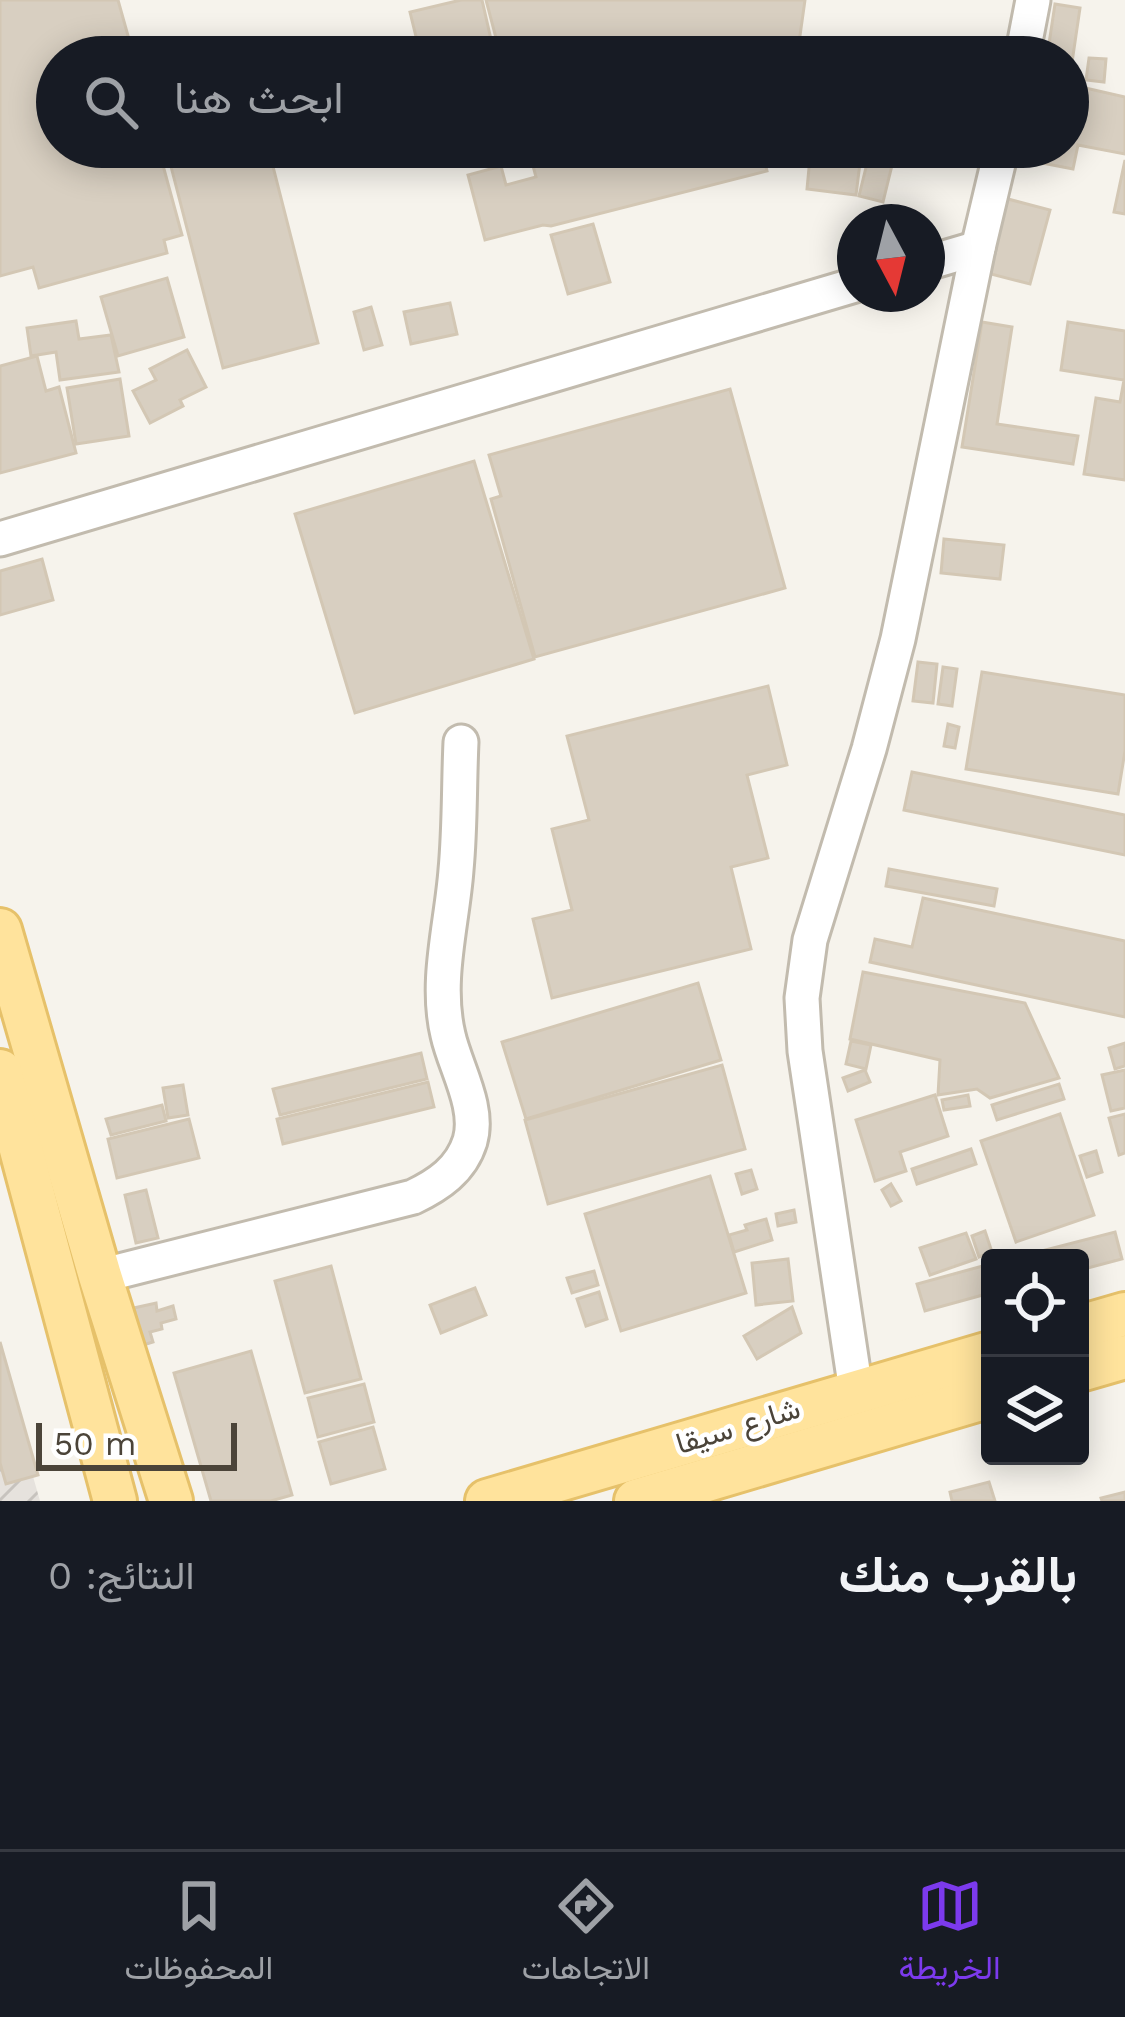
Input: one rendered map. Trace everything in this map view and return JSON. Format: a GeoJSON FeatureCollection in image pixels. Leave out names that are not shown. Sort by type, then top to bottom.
{"type":"FeatureCollection","features":[{"type":"Feature","properties":{"kind":"main road"},"geometry":{"type":"LineString","coordinates":[[0,930],[171,1501]]}},
{"type":"Feature","properties":{"kind":"main road"},"geometry":{"type":"LineString","coordinates":[[0,1071],[115,1501]]}},
{"type":"Feature","properties":{"kind":"main road"},"geometry":{"type":"LineString","coordinates":[[1089,1324],[1125,1314]]}},
{"type":"Feature","properties":{"kind":"main road","name":"شارع سيقا"},"geometry":{"type":"LineString","coordinates":[[487,1501],[981,1356]]}},
{"type":"Feature","properties":{"kind":"main road"},"geometry":{"type":"LineString","coordinates":[[1089,1367],[1125,1357]]}},
{"type":"Feature","properties":{"kind":"main road","name":"شارع سيقا"},"geometry":{"type":"LineString","coordinates":[[636,1501],[981,1399]]}},
{"type":"Feature","properties":{"kind":"lane"},"geometry":{"type":"LineString","coordinates":[[1026,36],[1033,0]]}},
{"type":"Feature","properties":{"kind":"lane"},"geometry":{"type":"LineString","coordinates":[[856,1391],[805,1051],[802,998],[810,940],[898,639],[997,168]]}},
{"type":"Feature","properties":{"kind":"lane"},"geometry":{"type":"LineString","coordinates":[[945,258],[978,248]]}},
{"type":"Feature","properties":{"kind":"lane"},"geometry":{"type":"LineString","coordinates":[[0,539],[837,289]]}},
{"type":"Feature","properties":{"kind":"lane"},"geometry":{"type":"LineString","coordinates":[[100,1276],[413,1197],[439,1185],[460,1163],[472,1121],[443,1012],[456,872],[461,742]]}},
{"type":"Feature","properties":{"kind":"shaded area"},"geometry":{"type":"Polygon","coordinates":[[[0,1361],[40,1501],[0,1501],[0,1361]]]}},
{"type":"Feature","properties":{"kind":"building"},"geometry":{"type":"Polygon","coordinates":[[[0,0],[118,0],[128,36],[36,36],[36,168],[164,168],[182,235],[164,240],[167,253],[39,288],[33,267],[0,276],[0,0]]]}},
{"type":"Feature","properties":{"kind":"building"},"geometry":{"type":"Polygon","coordinates":[[[482,0],[490,36],[416,36],[410,12],[482,0]]]}},
{"type":"Feature","properties":{"kind":"building"},"geometry":{"type":"Polygon","coordinates":[[[486,0],[805,0],[800,36],[495,36],[486,0]]]}},
{"type":"Feature","properties":{"kind":"building"},"geometry":{"type":"Polygon","coordinates":[[[1055,4],[1080,8],[1076,36],[1050,36],[1055,4]]]}},
{"type":"Feature","properties":{"kind":"building"},"geometry":{"type":"Polygon","coordinates":[[[1089,58],[1106,59],[1104,82],[1089,80],[1089,58]]]}},
{"type":"Feature","properties":{"kind":"building"},"geometry":{"type":"Polygon","coordinates":[[[1089,89],[1125,97],[1125,154],[1089,147],[1089,89]]]}},
{"type":"Feature","properties":{"kind":"building"},"geometry":{"type":"Polygon","coordinates":[[[1125,160],[1125,214],[1114,212],[1125,160]]]}},
{"type":"Feature","properties":{"kind":"building"},"geometry":{"type":"Polygon","coordinates":[[[171,168],[273,168],[318,343],[223,368],[171,168]]]}},
{"type":"Feature","properties":{"kind":"building"},"geometry":{"type":"Polygon","coordinates":[[[502,168],[506,185],[536,177],[534,168],[767,171],[485,240],[468,175],[502,168]]]}},
{"type":"Feature","properties":{"kind":"building"},"geometry":{"type":"Polygon","coordinates":[[[809,168],[859,168],[856,195],[807,189],[809,168]]]}},
{"type":"Feature","properties":{"kind":"building"},"geometry":{"type":"Polygon","coordinates":[[[866,168],[891,168],[883,202],[859,196],[866,168]]]}},
{"type":"Feature","properties":{"kind":"building"},"geometry":{"type":"Polygon","coordinates":[[[1008,199],[1050,210],[1030,284],[987,273],[1008,199]]]}},
{"type":"Feature","properties":{"kind":"building"},"geometry":{"type":"Polygon","coordinates":[[[593,224],[610,282],[568,294],[551,235],[593,224]]]}},
{"type":"Feature","properties":{"kind":"building"},"geometry":{"type":"Polygon","coordinates":[[[167,278],[184,337],[118,356],[101,297],[167,278]]]}},
{"type":"Feature","properties":{"kind":"building"},"geometry":{"type":"Polygon","coordinates":[[[450,303],[457,334],[411,344],[404,312],[450,303]]]}},
{"type":"Feature","properties":{"kind":"building"},"geometry":{"type":"Polygon","coordinates":[[[371,307],[382,345],[364,350],[354,312],[371,307]]]}},
{"type":"Feature","properties":{"kind":"building"},"geometry":{"type":"Polygon","coordinates":[[[76,321],[79,339],[111,335],[119,372],[60,380],[56,352],[31,356],[27,328],[76,321]]]}},
{"type":"Feature","properties":{"kind":"building"},"geometry":{"type":"Polygon","coordinates":[[[982,322],[1012,327],[997,424],[1078,436],[1073,464],[962,447],[982,322]]]}},
{"type":"Feature","properties":{"kind":"building"},"geometry":{"type":"Polygon","coordinates":[[[1068,322],[1125,331],[1125,480],[1084,474],[1096,398],[1120,402],[1124,380],[1061,370],[1068,322]]]}},
{"type":"Feature","properties":{"kind":"building"},"geometry":{"type":"Polygon","coordinates":[[[187,350],[206,387],[150,423],[133,391],[156,380],[150,369],[187,350]]]}},
{"type":"Feature","properties":{"kind":"building"},"geometry":{"type":"Polygon","coordinates":[[[37,356],[46,391],[59,387],[76,453],[0,473],[0,366],[37,356]]]}},
{"type":"Feature","properties":{"kind":"building"},"geometry":{"type":"Polygon","coordinates":[[[120,379],[129,436],[76,444],[67,388],[120,379]]]}},
{"type":"Feature","properties":{"kind":"building"},"geometry":{"type":"Polygon","coordinates":[[[730,389],[785,588],[535,657],[491,499],[501,496],[489,455],[730,389]]]}},
{"type":"Feature","properties":{"kind":"building"},"geometry":{"type":"Polygon","coordinates":[[[474,461],[534,659],[355,713],[295,514],[474,461]]]}},
{"type":"Feature","properties":{"kind":"building"},"geometry":{"type":"Polygon","coordinates":[[[944,539],[1004,545],[1000,579],[941,573],[944,539]]]}},
{"type":"Feature","properties":{"kind":"building"},"geometry":{"type":"Polygon","coordinates":[[[42,559],[53,600],[0,615],[0,571],[42,559]]]}},
{"type":"Feature","properties":{"kind":"building"},"geometry":{"type":"Polygon","coordinates":[[[918,662],[937,664],[933,703],[913,701],[918,662]]]}},
{"type":"Feature","properties":{"kind":"building"},"geometry":{"type":"Polygon","coordinates":[[[943,667],[957,669],[952,706],[938,704],[943,667]]]}},
{"type":"Feature","properties":{"kind":"building"},"geometry":{"type":"Polygon","coordinates":[[[982,672],[1125,695],[1125,751],[1118,794],[966,769],[982,672]]]}},
{"type":"Feature","properties":{"kind":"building"},"geometry":{"type":"Polygon","coordinates":[[[768,686],[787,765],[747,775],[768,858],[731,867],[751,949],[552,998],[533,919],[572,910],[552,829],[589,820],[567,736],[768,686]]]}},
{"type":"Feature","properties":{"kind":"building"},"geometry":{"type":"Polygon","coordinates":[[[948,724],[959,727],[955,748],[944,746],[948,724]]]}},
{"type":"Feature","properties":{"kind":"building"},"geometry":{"type":"Polygon","coordinates":[[[912,772],[1125,815],[1125,855],[904,810],[912,772]]]}},
{"type":"Feature","properties":{"kind":"building"},"geometry":{"type":"Polygon","coordinates":[[[889,869],[997,889],[994,906],[886,886],[889,869]]]}},
{"type":"Feature","properties":{"kind":"building"},"geometry":{"type":"Polygon","coordinates":[[[923,898],[1125,941],[1125,1017],[870,962],[875,939],[912,947],[923,898]]]}},
{"type":"Feature","properties":{"kind":"building"},"geometry":{"type":"Polygon","coordinates":[[[863,972],[1025,1003],[1059,1078],[990,1098],[977,1089],[938,1095],[940,1060],[850,1039],[863,972]]]}},
{"type":"Feature","properties":{"kind":"building"},"geometry":{"type":"Polygon","coordinates":[[[698,983],[721,1060],[526,1119],[502,1042],[698,983]]]}},
{"type":"Feature","properties":{"kind":"building"},"geometry":{"type":"Polygon","coordinates":[[[851,1041],[871,1045],[866,1069],[846,1064],[851,1041]]]}},
{"type":"Feature","properties":{"kind":"building"},"geometry":{"type":"Polygon","coordinates":[[[1125,1043],[1125,1066],[1115,1069],[1109,1048],[1125,1043]]]}},
{"type":"Feature","properties":{"kind":"building"},"geometry":{"type":"Polygon","coordinates":[[[421,1053],[427,1079],[280,1115],[273,1089],[421,1053]]]}},
{"type":"Feature","properties":{"kind":"building"},"geometry":{"type":"Polygon","coordinates":[[[722,1065],[745,1149],[548,1204],[525,1120],[722,1065]]]}},
{"type":"Feature","properties":{"kind":"building"},"geometry":{"type":"Polygon","coordinates":[[[865,1070],[870,1082],[848,1091],[843,1078],[865,1070]]]}},
{"type":"Feature","properties":{"kind":"building"},"geometry":{"type":"Polygon","coordinates":[[[1125,1070],[1125,1108],[1111,1111],[1102,1075],[1125,1070]]]}},
{"type":"Feature","properties":{"kind":"building"},"geometry":{"type":"Polygon","coordinates":[[[428,1082],[434,1107],[283,1144],[277,1119],[428,1082]]]}},
{"type":"Feature","properties":{"kind":"building"},"geometry":{"type":"Polygon","coordinates":[[[1059,1084],[1064,1099],[997,1120],[992,1105],[1059,1084]]]}},
{"type":"Feature","properties":{"kind":"building"},"geometry":{"type":"Polygon","coordinates":[[[183,1085],[188,1115],[168,1118],[163,1088],[183,1085]]]}},
{"type":"Feature","properties":{"kind":"building"},"geometry":{"type":"Polygon","coordinates":[[[935,1095],[948,1136],[900,1152],[906,1171],[875,1181],[856,1120],[935,1095]]]}},
{"type":"Feature","properties":{"kind":"building"},"geometry":{"type":"Polygon","coordinates":[[[968,1095],[970,1106],[944,1110],[942,1100],[968,1095]]]}},
{"type":"Feature","properties":{"kind":"building"},"geometry":{"type":"Polygon","coordinates":[[[162,1105],[166,1121],[111,1135],[106,1119],[162,1105]]]}},
{"type":"Feature","properties":{"kind":"building"},"geometry":{"type":"Polygon","coordinates":[[[1060,1114],[1094,1215],[1016,1242],[981,1141],[1060,1114]]]}},
{"type":"Feature","properties":{"kind":"building"},"geometry":{"type":"Polygon","coordinates":[[[1125,1114],[1125,1153],[1119,1155],[1109,1118],[1125,1114]]]}},
{"type":"Feature","properties":{"kind":"building"},"geometry":{"type":"Polygon","coordinates":[[[189,1119],[199,1158],[117,1178],[108,1139],[189,1119]]]}},
{"type":"Feature","properties":{"kind":"building"},"geometry":{"type":"Polygon","coordinates":[[[971,1149],[976,1164],[917,1184],[912,1169],[971,1149]]]}},
{"type":"Feature","properties":{"kind":"building"},"geometry":{"type":"Polygon","coordinates":[[[1096,1151],[1102,1172],[1087,1177],[1080,1156],[1096,1151]]]}},
{"type":"Feature","properties":{"kind":"building"},"geometry":{"type":"Polygon","coordinates":[[[751,1170],[757,1189],[742,1194],[736,1174],[751,1170]]]}},
{"type":"Feature","properties":{"kind":"building"},"geometry":{"type":"Polygon","coordinates":[[[710,1176],[746,1293],[621,1331],[585,1214],[710,1176]]]}},
{"type":"Feature","properties":{"kind":"building"},"geometry":{"type":"Polygon","coordinates":[[[891,1184],[901,1201],[891,1206],[882,1190],[891,1184]]]}},
{"type":"Feature","properties":{"kind":"building"},"geometry":{"type":"Polygon","coordinates":[[[146,1190],[158,1238],[136,1243],[125,1195],[146,1190]]]}},
{"type":"Feature","properties":{"kind":"building"},"geometry":{"type":"Polygon","coordinates":[[[794,1210],[796,1222],[778,1226],[776,1214],[794,1210]]]}},
{"type":"Feature","properties":{"kind":"building"},"geometry":{"type":"Polygon","coordinates":[[[766,1219],[772,1240],[734,1252],[729,1235],[766,1219]]]}},
{"type":"Feature","properties":{"kind":"building"},"geometry":{"type":"Polygon","coordinates":[[[985,1231],[991,1249],[981,1249],[979,1257],[972,1236],[985,1231]]]}},
{"type":"Feature","properties":{"kind":"building"},"geometry":{"type":"Polygon","coordinates":[[[1115,1232],[1122,1259],[1089,1268],[1089,1249],[1049,1249],[1115,1232]]]}},
{"type":"Feature","properties":{"kind":"building"},"geometry":{"type":"Polygon","coordinates":[[[966,1233],[976,1259],[930,1275],[920,1248],[966,1233]]]}},
{"type":"Feature","properties":{"kind":"building"},"geometry":{"type":"Polygon","coordinates":[[[788,1259],[793,1301],[756,1305],[752,1263],[788,1259]]]}},
{"type":"Feature","properties":{"kind":"building"},"geometry":{"type":"Polygon","coordinates":[[[331,1266],[361,1379],[305,1393],[275,1281],[331,1266]]]}},
{"type":"Feature","properties":{"kind":"building"},"geometry":{"type":"Polygon","coordinates":[[[981,1266],[981,1295],[925,1311],[917,1284],[981,1266]]]}},
{"type":"Feature","properties":{"kind":"building"},"geometry":{"type":"Polygon","coordinates":[[[594,1271],[598,1285],[572,1293],[567,1278],[594,1271]]]}},
{"type":"Feature","properties":{"kind":"building"},"geometry":{"type":"Polygon","coordinates":[[[475,1288],[486,1315],[441,1333],[430,1305],[475,1288]]]}},
{"type":"Feature","properties":{"kind":"building"},"geometry":{"type":"Polygon","coordinates":[[[599,1292],[607,1319],[586,1326],[577,1299],[599,1292]]]}},
{"type":"Feature","properties":{"kind":"building"},"geometry":{"type":"Polygon","coordinates":[[[156,1303],[157,1311],[173,1306],[176,1319],[161,1323],[162,1329],[150,1332],[153,1342],[143,1345],[134,1308],[156,1303]]]}},
{"type":"Feature","properties":{"kind":"building"},"geometry":{"type":"Polygon","coordinates":[[[792,1307],[801,1333],[757,1359],[744,1336],[792,1307]]]}},
{"type":"Feature","properties":{"kind":"building"},"geometry":{"type":"Polygon","coordinates":[[[0,1342],[38,1475],[6,1484],[0,1463],[0,1342]]]}},
{"type":"Feature","properties":{"kind":"building"},"geometry":{"type":"Polygon","coordinates":[[[251,1351],[292,1495],[271,1501],[211,1501],[174,1373],[251,1351]]]}},
{"type":"Feature","properties":{"kind":"building"},"geometry":{"type":"Polygon","coordinates":[[[364,1384],[374,1422],[318,1437],[308,1398],[364,1384]]]}},
{"type":"Feature","properties":{"kind":"building"},"geometry":{"type":"Polygon","coordinates":[[[373,1427],[385,1469],[331,1484],[319,1442],[373,1427]]]}},
{"type":"Feature","properties":{"kind":"building"},"geometry":{"type":"Polygon","coordinates":[[[989,1482],[995,1501],[952,1501],[950,1492],[989,1482]]]}},
{"type":"Feature","properties":{"kind":"building"},"geometry":{"type":"Polygon","coordinates":[[[1125,1492],[1125,1501],[1101,1498],[1125,1492]]]}}]}
